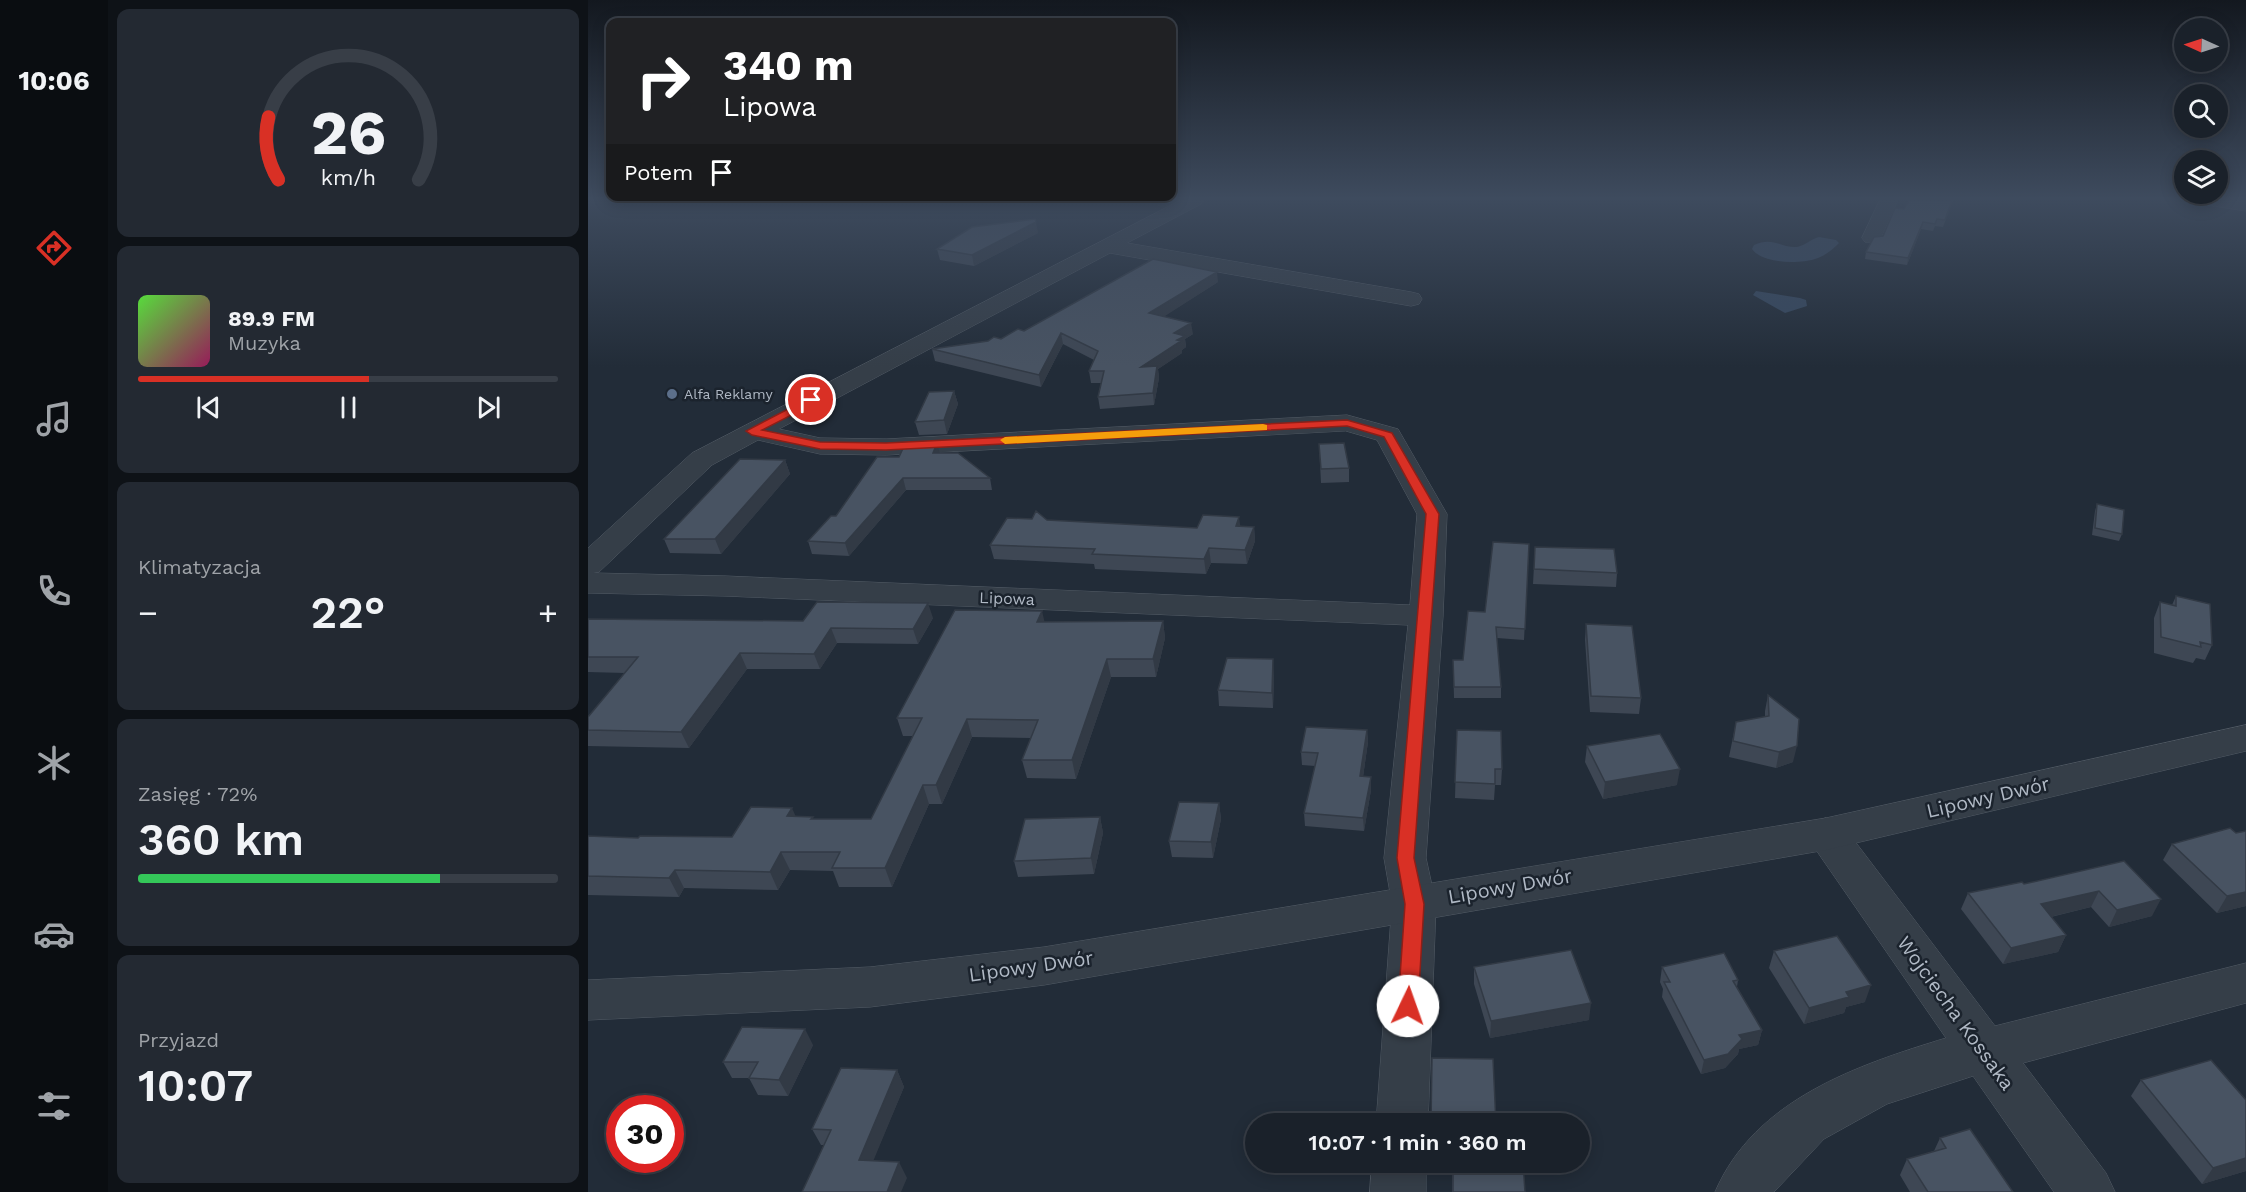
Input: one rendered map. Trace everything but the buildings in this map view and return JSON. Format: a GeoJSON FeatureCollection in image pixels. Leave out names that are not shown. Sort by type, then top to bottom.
{"type":"FeatureCollection","features":[{"type":"Feature","properties":{"kind":"street"},"geometry":{"type":"LineString","coordinates":[[588,565],[702,459],[1089,256]]}},
{"type":"Feature","properties":{"kind":"street"},"geometry":{"type":"LineString","coordinates":[[1162,256],[1411,299]]}},
{"type":"Feature","properties":{"kind":"street"},"geometry":{"type":"LineString","coordinates":[[752,431],[820,446],[886,447],[1347,423],[1388,435],[1432,514],[1426,616],[1405,858],[1414,904],[1403,1113]]}},
{"type":"Feature","properties":{"kind":"street","name":"Lipowa"},"geometry":{"type":"LineString","coordinates":[[588,583],[737,586],[1426,616]]}},
{"type":"Feature","properties":{"kind":"street","name":"Lipowy Dwór"},"geometry":{"type":"LineString","coordinates":[[588,1000],[870,987],[1044,966],[1826,834],[2246,738]]}},
{"type":"Feature","properties":{"kind":"street","name":"Wojciecha Kossaka"},"geometry":{"type":"LineString","coordinates":[[1826,834],[2087,1192]]}},
{"type":"Feature","properties":{"kind":"street"},"geometry":{"type":"LineString","coordinates":[[1743,1192],[1760,1166],[1804,1122],[1871,1086],[1945,1060],[1985,1052],[2246,984]]}},
{"type":"Feature","properties":{"kind":"street"},"geometry":{"type":"LineString","coordinates":[[1398,1192],[1399,1173]]}},
{"type":"Feature","properties":{"kind":"water"},"geometry":{"type":"Polygon","coordinates":[[[1760,256],[1823,256],[1808,261],[1791,262],[1760,256]]]}},
{"type":"Feature","properties":{"kind":"water"},"geometry":{"type":"Polygon","coordinates":[[[1756,291],[1800,298],[1806,300],[1807,306],[1785,313],[1753,295],[1756,291]]]}},
{"type":"Feature","properties":{"kind":"slow traffic"},"geometry":{"type":"LineString","coordinates":[[1005,440],[1263,427]]}},
{"type":"Feature","properties":{"kind":"place","name":"Alfa Reklamy"},"geometry":{"type":"Point","coordinates":[672,394]}},
{"type":"Feature","properties":{"kind":"route"},"geometry":{"type":"LineString","coordinates":[[811,400],[752,431],[820,446],[886,447],[1347,423],[1388,435],[1432,514],[1426,616],[1405,858],[1414,904],[1408,1006]]}}]}
